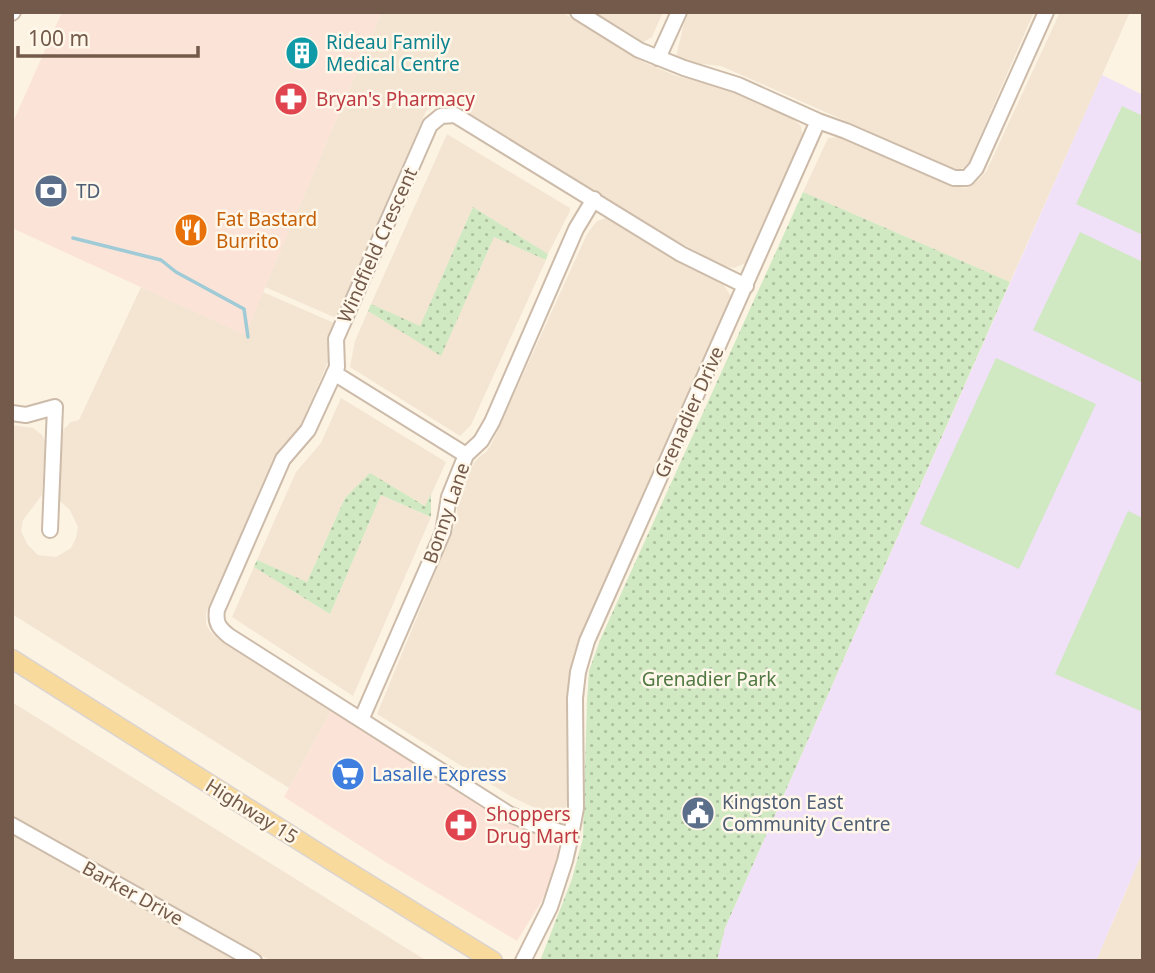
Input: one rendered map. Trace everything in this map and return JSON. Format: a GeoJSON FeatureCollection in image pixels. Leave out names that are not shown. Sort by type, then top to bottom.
{"type":"FeatureCollection","features":[{"type":"Feature","properties":{"kind":"main road","name":"Highway 15"},"geometry":{"type":"LineString","coordinates":[[12,659],[492,961]]}},
{"type":"Feature","properties":{"kind":"street"},"geometry":{"type":"LineString","coordinates":[[578,12],[639,50],[657,58],[738,85],[954,178],[967,178],[976,169],[1046,12]]}},
{"type":"Feature","properties":{"kind":"street"},"geometry":{"type":"LineString","coordinates":[[657,58],[679,12]]}},
{"type":"Feature","properties":{"kind":"street","name":"Windfield Crescent"},"geometry":{"type":"LineString","coordinates":[[571,835],[509,814],[229,636],[220,629],[216,610],[283,459],[308,430],[334,373],[338,360],[336,339],[430,125],[441,116],[455,115],[681,254],[746,286]]}},
{"type":"Feature","properties":{"kind":"street","name":"Grenadier Drive"},"geometry":{"type":"LineString","coordinates":[[523,961],[550,907],[571,835],[576,808],[575,698],[578,672],[587,641],[818,121]]}},
{"type":"Feature","properties":{"kind":"street","name":"Bonny Lane"},"geometry":{"type":"LineString","coordinates":[[361,720],[443,532],[449,498],[466,455],[481,441],[492,422],[576,229],[594,199]]}},
{"type":"Feature","properties":{"kind":"street"},"geometry":{"type":"LineString","coordinates":[[334,373],[466,455]]}},
{"type":"Feature","properties":{"kind":"street"},"geometry":{"type":"LineString","coordinates":[[12,413],[26,415],[55,407],[50,530]]}},
{"type":"Feature","properties":{"kind":"street","name":"Barker Drive"},"geometry":{"type":"LineString","coordinates":[[12,825],[254,961]]}},
{"type":"Feature","properties":{"kind":"shaded area"},"geometry":{"type":"Polygon","coordinates":[[[62,12],[382,12],[245,335],[12,228],[12,124],[62,12]]]}},
{"type":"Feature","properties":{"kind":"shaded area"},"geometry":{"type":"Polygon","coordinates":[[[382,12],[562,12],[641,61],[674,75],[732,91],[793,119],[801,126],[803,137],[746,263],[734,268],[724,266],[673,239],[456,105],[442,103],[426,111],[336,318],[265,287],[382,12]]]}},
{"type":"Feature","properties":{"kind":"shaded area"},"geometry":{"type":"Polygon","coordinates":[[[595,12],[663,12],[652,37],[644,42],[595,12]]]}},
{"type":"Feature","properties":{"kind":"shaded area"},"geometry":{"type":"Polygon","coordinates":[[[689,12],[1034,12],[967,166],[954,169],[721,66],[693,63],[676,57],[689,12]]]}},
{"type":"Feature","properties":{"kind":"shaded area"},"geometry":{"type":"Polygon","coordinates":[[[1060,12],[1130,12],[1010,282],[803,192],[828,138],[839,137],[953,186],[966,188],[976,182],[986,172],[1060,12]]]}},
{"type":"Feature","properties":{"kind":"shaded area"},"geometry":{"type":"Polygon","coordinates":[[[1102,75],[1143,95],[1143,851],[1096,961],[717,961],[725,928],[1102,75]]]}},
{"type":"Feature","properties":{"kind":"shaded area"},"geometry":{"type":"Polygon","coordinates":[[[447,134],[570,208],[570,211],[548,254],[473,207],[420,327],[371,304],[447,134]]]}},
{"type":"Feature","properties":{"kind":"shaded area"},"geometry":{"type":"Polygon","coordinates":[[[606,218],[676,261],[723,284],[731,296],[579,639],[570,671],[568,800],[564,816],[537,809],[512,797],[377,714],[457,520],[457,502],[473,464],[491,445],[587,234],[597,221],[606,218]]]}},
{"type":"Feature","properties":{"kind":"shaded area"},"geometry":{"type":"Polygon","coordinates":[[[494,237],[546,260],[471,425],[460,436],[350,367],[355,341],[368,311],[441,355],[494,237]]]}},
{"type":"Feature","properties":{"kind":"shaded area"},"geometry":{"type":"Polygon","coordinates":[[[141,287],[245,334],[263,292],[334,323],[328,337],[328,362],[299,429],[281,447],[273,461],[206,613],[206,624],[217,638],[331,711],[289,788],[12,614],[12,425],[33,428],[45,441],[42,495],[23,520],[21,531],[27,544],[38,555],[56,557],[71,548],[78,527],[70,510],[59,497],[61,438],[64,429],[71,422],[79,420],[141,287]]]}},
{"type":"Feature","properties":{"kind":"shaded area"},"geometry":{"type":"Polygon","coordinates":[[[341,398],[446,462],[426,506],[370,474],[345,498],[307,582],[257,560],[296,472],[321,443],[341,398]]]}},
{"type":"Feature","properties":{"kind":"shaded area"},"geometry":{"type":"Polygon","coordinates":[[[381,495],[431,517],[353,696],[232,617],[254,567],[330,614],[381,495]]]}},
{"type":"Feature","properties":{"kind":"shaded area"},"geometry":{"type":"Polygon","coordinates":[[[12,702],[427,961],[271,961],[12,817],[12,702]]]}},
{"type":"Feature","properties":{"kind":"shaded area"},"geometry":{"type":"Polygon","coordinates":[[[331,711],[507,823],[549,838],[558,847],[560,857],[554,874],[541,902],[517,941],[284,797],[331,711]]]}},
{"type":"Feature","properties":{"kind":"shaded area"},"geometry":{"type":"Polygon","coordinates":[[[12,835],[21,840],[236,961],[12,961],[12,835]]]}},
{"type":"Feature","properties":{"kind":"shaded area"},"geometry":{"type":"Polygon","coordinates":[[[1143,851],[1143,961],[1096,961],[1116,915],[1143,851]]]}},
{"type":"Feature","properties":{"kind":"green space"},"geometry":{"type":"Polygon","coordinates":[[[1122,106],[1143,116],[1143,235],[1076,204],[1122,106]]]}},
{"type":"Feature","properties":{"kind":"green space","name":"Grenadier Park"},"geometry":{"type":"Polygon","coordinates":[[[803,192],[1010,282],[725,928],[717,961],[540,961],[572,879],[583,838],[589,671],[600,640],[803,192]]]}},
{"type":"Feature","properties":{"kind":"green space"},"geometry":{"type":"Polygon","coordinates":[[[473,207],[548,254],[546,260],[494,237],[441,356],[368,311],[371,304],[420,326],[473,207]]]}},
{"type":"Feature","properties":{"kind":"green space"},"geometry":{"type":"Polygon","coordinates":[[[1080,232],[1143,262],[1143,383],[1033,330],[1080,232]]]}},
{"type":"Feature","properties":{"kind":"green space"},"geometry":{"type":"Polygon","coordinates":[[[996,358],[1096,404],[1019,569],[920,524],[996,358]]]}},
{"type":"Feature","properties":{"kind":"green space"},"geometry":{"type":"Polygon","coordinates":[[[370,473],[425,506],[431,494],[431,517],[381,495],[330,614],[254,567],[257,560],[307,582],[345,498],[370,473]]]}},
{"type":"Feature","properties":{"kind":"green space"},"geometry":{"type":"Polygon","coordinates":[[[1128,511],[1143,518],[1143,712],[1055,674],[1128,511]]]}},
{"type":"Feature","properties":{"kind":"waterway"},"geometry":{"type":"LineString","coordinates":[[73,238],[161,260],[176,272],[244,309],[248,337]]}},
{"type":"Feature","properties":{"kind":"place","name":"Rideau Family Medical Centre"},"geometry":{"type":"Point","coordinates":[302,53]}},
{"type":"Feature","properties":{"kind":"place","name":"Bryan's Pharmacy"},"geometry":{"type":"Point","coordinates":[291,99]}},
{"type":"Feature","properties":{"kind":"place","name":"TD"},"geometry":{"type":"Point","coordinates":[51,191]}},
{"type":"Feature","properties":{"kind":"place","name":"Fat Bastard Burrito"},"geometry":{"type":"Point","coordinates":[191,230]}},
{"type":"Feature","properties":{"kind":"place","name":"Lasalle Express"},"geometry":{"type":"Point","coordinates":[348,774]}},
{"type":"Feature","properties":{"kind":"place","name":"Kingston East Community Centre"},"geometry":{"type":"Point","coordinates":[698,813]}},
{"type":"Feature","properties":{"kind":"place","name":"Shoppers Drug Mart"},"geometry":{"type":"Point","coordinates":[461,825]}}]}
